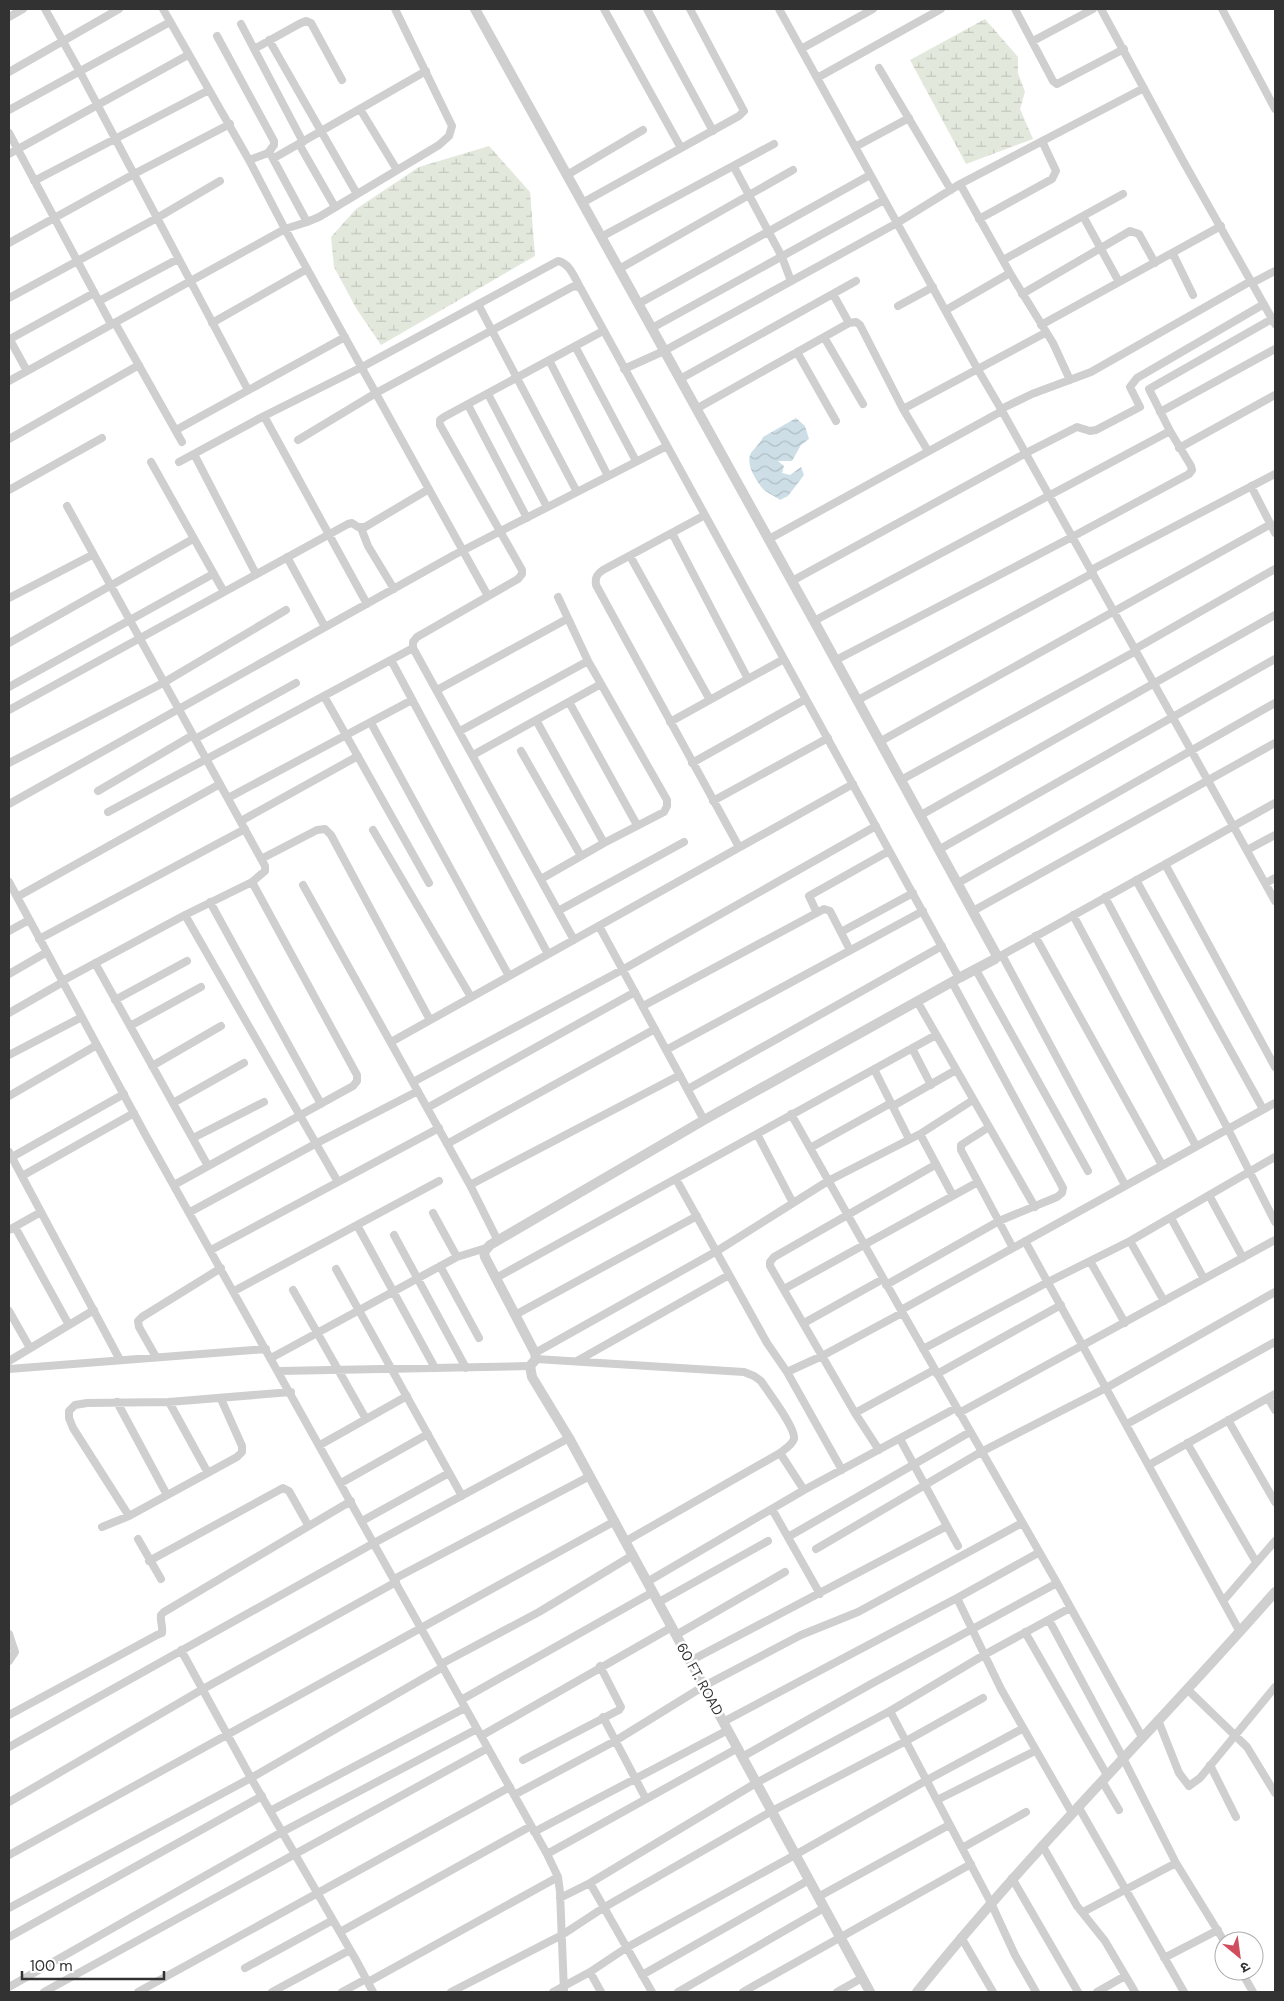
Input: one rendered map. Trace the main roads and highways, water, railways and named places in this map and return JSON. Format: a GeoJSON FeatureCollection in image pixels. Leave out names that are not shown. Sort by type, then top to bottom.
{"type":"FeatureCollection","features":[{"type":"Feature","properties":{"kind":"water"},"geometry":{"type":"Polygon","coordinates":[[[796,418],[805,426],[809,439],[801,445],[792,461],[778,461],[784,466],[782,473],[790,475],[801,467],[804,475],[788,496],[780,500],[760,485],[752,472],[749,462],[751,453],[763,437],[796,418]]]}}]}
